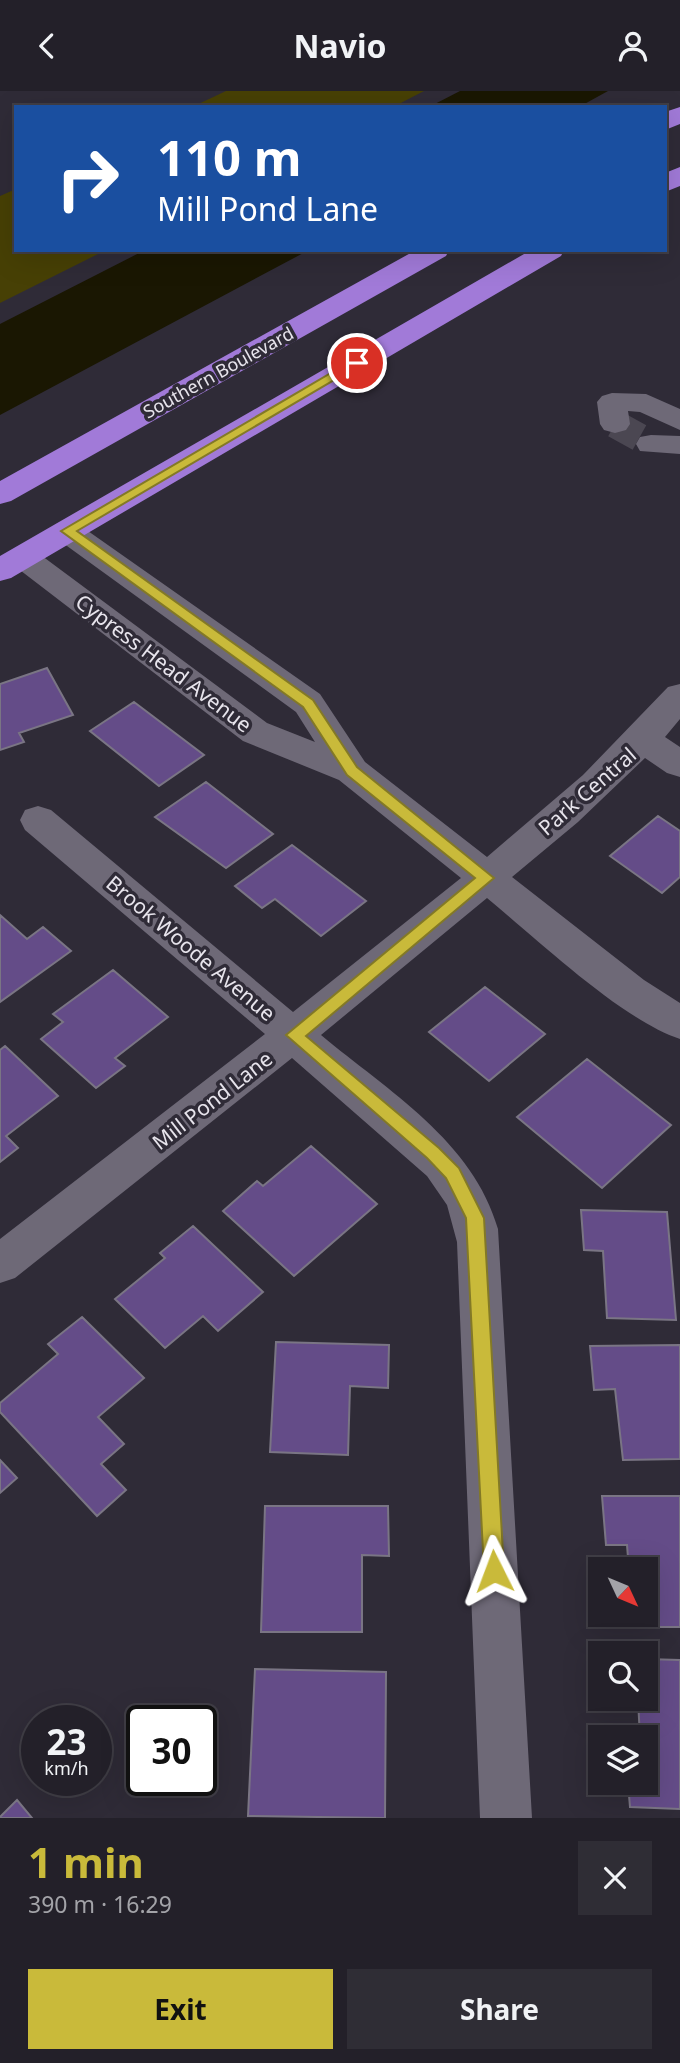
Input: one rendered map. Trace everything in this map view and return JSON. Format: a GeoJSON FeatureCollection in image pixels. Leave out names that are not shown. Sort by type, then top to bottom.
{"type":"FeatureCollection","features":[{"type":"Feature","properties":{"kind":"highway","name":"Southern Boulevard"},"geometry":{"type":"LineString","coordinates":[[0,493],[432,252]]}},
{"type":"Feature","properties":{"kind":"highway"},"geometry":{"type":"LineString","coordinates":[[11,564],[548,252]]}},
{"type":"Feature","properties":{"kind":"street"},"geometry":{"type":"LineString","coordinates":[[615,424],[612,402],[646,403],[680,421]]}},
{"type":"Feature","properties":{"kind":"street","name":"Cypress Head Avenue"},"geometry":{"type":"LineString","coordinates":[[67,531],[308,703],[352,771]]}},
{"type":"Feature","properties":{"kind":"street","name":"Cypress Head Avenue"},"geometry":{"type":"LineString","coordinates":[[11,564],[255,733],[352,771],[629,991],[680,1023]]}},
{"type":"Feature","properties":{"kind":"street","name":"Park Central"},"geometry":{"type":"LineString","coordinates":[[486,878],[644,740],[680,696]]}},
{"type":"Feature","properties":{"kind":"street"},"geometry":{"type":"LineString","coordinates":[[644,740],[680,764]]}},
{"type":"Feature","properties":{"kind":"street","name":"Brook Woode Avenue"},"geometry":{"type":"LineString","coordinates":[[38,820],[433,1153],[453,1173],[475,1218],[506,1818]]}},
{"type":"Feature","properties":{"kind":"street","name":"Mill Pond Lane"},"geometry":{"type":"LineString","coordinates":[[0,1264],[295,1035],[486,878]]}},
{"type":"Feature","properties":{"kind":"shaded area"},"geometry":{"type":"Polygon","coordinates":[[[226,91],[424,91],[397,105],[196,105],[226,91]]]}},
{"type":"Feature","properties":{"kind":"shaded area"},"geometry":{"type":"Polygon","coordinates":[[[460,91],[608,91],[583,105],[433,105],[460,91]]]}},
{"type":"Feature","properties":{"kind":"shaded area"},"geometry":{"type":"Polygon","coordinates":[[[14,190],[14,252],[102,252],[0,303],[0,196],[14,190]]]}},
{"type":"Feature","properties":{"kind":"shaded area"},"geometry":{"type":"Polygon","coordinates":[[[141,252],[305,252],[0,415],[0,324],[141,252]]]}},
{"type":"Feature","properties":{"kind":"building"},"geometry":{"type":"Polygon","coordinates":[[[47,668],[73,715],[19,733],[24,742],[0,750],[0,684],[47,668]]]}},
{"type":"Feature","properties":{"kind":"building"},"geometry":{"type":"Polygon","coordinates":[[[134,702],[204,755],[159,786],[90,731],[134,702]]]}},
{"type":"Feature","properties":{"kind":"building"},"geometry":{"type":"Polygon","coordinates":[[[206,782],[273,834],[226,868],[155,817],[206,782]]]}},
{"type":"Feature","properties":{"kind":"building"},"geometry":{"type":"Polygon","coordinates":[[[658,816],[680,831],[680,877],[662,893],[610,856],[658,816]]]}},
{"type":"Feature","properties":{"kind":"building"},"geometry":{"type":"Polygon","coordinates":[[[292,845],[366,901],[321,936],[275,899],[262,908],[235,886],[292,845]]]}},
{"type":"Feature","properties":{"kind":"building"},"geometry":{"type":"Polygon","coordinates":[[[0,915],[27,939],[43,927],[71,951],[0,1002],[0,915]]]}},
{"type":"Feature","properties":{"kind":"building"},"geometry":{"type":"Polygon","coordinates":[[[113,970],[168,1017],[115,1058],[125,1066],[96,1088],[41,1039],[63,1022],[53,1014],[113,970]]]}},
{"type":"Feature","properties":{"kind":"building"},"geometry":{"type":"Polygon","coordinates":[[[485,987],[545,1034],[489,1081],[429,1032],[485,987]]]}},
{"type":"Feature","properties":{"kind":"building"},"geometry":{"type":"Polygon","coordinates":[[[5,1046],[58,1096],[6,1136],[18,1148],[0,1162],[0,1050],[5,1046]]]}},
{"type":"Feature","properties":{"kind":"building"},"geometry":{"type":"Polygon","coordinates":[[[587,1059],[671,1125],[602,1188],[517,1117],[587,1059]]]}},
{"type":"Feature","properties":{"kind":"building"},"geometry":{"type":"Polygon","coordinates":[[[311,1146],[377,1204],[294,1276],[223,1211],[257,1181],[263,1186],[311,1146]]]}},
{"type":"Feature","properties":{"kind":"building"},"geometry":{"type":"Polygon","coordinates":[[[581,1210],[667,1212],[676,1320],[607,1318],[603,1251],[584,1250],[581,1210]]]}},
{"type":"Feature","properties":{"kind":"building"},"geometry":{"type":"Polygon","coordinates":[[[193,1226],[263,1292],[218,1331],[203,1316],[165,1348],[115,1299],[165,1258],[160,1253],[193,1226]]]}},
{"type":"Feature","properties":{"kind":"building"},"geometry":{"type":"Polygon","coordinates":[[[82,1317],[144,1378],[98,1417],[124,1444],[101,1464],[126,1490],[97,1516],[0,1412],[0,1403],[58,1354],[48,1344],[82,1317]]]}},
{"type":"Feature","properties":{"kind":"building"},"geometry":{"type":"Polygon","coordinates":[[[276,1342],[389,1345],[388,1388],[350,1386],[348,1455],[270,1452],[276,1342]]]}},
{"type":"Feature","properties":{"kind":"building"},"geometry":{"type":"Polygon","coordinates":[[[680,1345],[680,1459],[623,1460],[615,1389],[594,1390],[590,1346],[680,1345]]]}},
{"type":"Feature","properties":{"kind":"building"},"geometry":{"type":"Polygon","coordinates":[[[0,1460],[17,1478],[0,1493],[0,1460]]]}},
{"type":"Feature","properties":{"kind":"building"},"geometry":{"type":"Polygon","coordinates":[[[602,1496],[680,1496],[680,1627],[658,1627],[658,1557],[628,1557],[627,1545],[606,1545],[602,1496]]]}},
{"type":"Feature","properties":{"kind":"building"},"geometry":{"type":"Polygon","coordinates":[[[265,1506],[388,1506],[389,1556],[362,1555],[362,1632],[261,1632],[265,1506]]]}},
{"type":"Feature","properties":{"kind":"building"},"geometry":{"type":"Polygon","coordinates":[[[658,1659],[680,1660],[680,1809],[630,1807],[629,1795],[658,1795],[658,1725],[639,1725],[639,1711],[658,1711],[658,1659]]]}},
{"type":"Feature","properties":{"kind":"building"},"geometry":{"type":"Polygon","coordinates":[[[255,1669],[386,1672],[385,1818],[248,1816],[255,1669]]]}},
{"type":"Feature","properties":{"kind":"building"},"geometry":{"type":"Polygon","coordinates":[[[17,1800],[32,1818],[0,1818],[0,1817],[17,1800]]]}},
{"type":"Feature","properties":{"kind":"tunnel"},"geometry":{"type":"LineString","coordinates":[[615,424],[651,444]]}},
{"type":"Feature","properties":{"kind":"route"},"geometry":{"type":"LineString","coordinates":[[357,363],[67,531],[308,703],[352,771],[486,878],[295,1035],[453,1173],[466,1194],[475,1218],[479,1242],[494,1571]]}}]}
